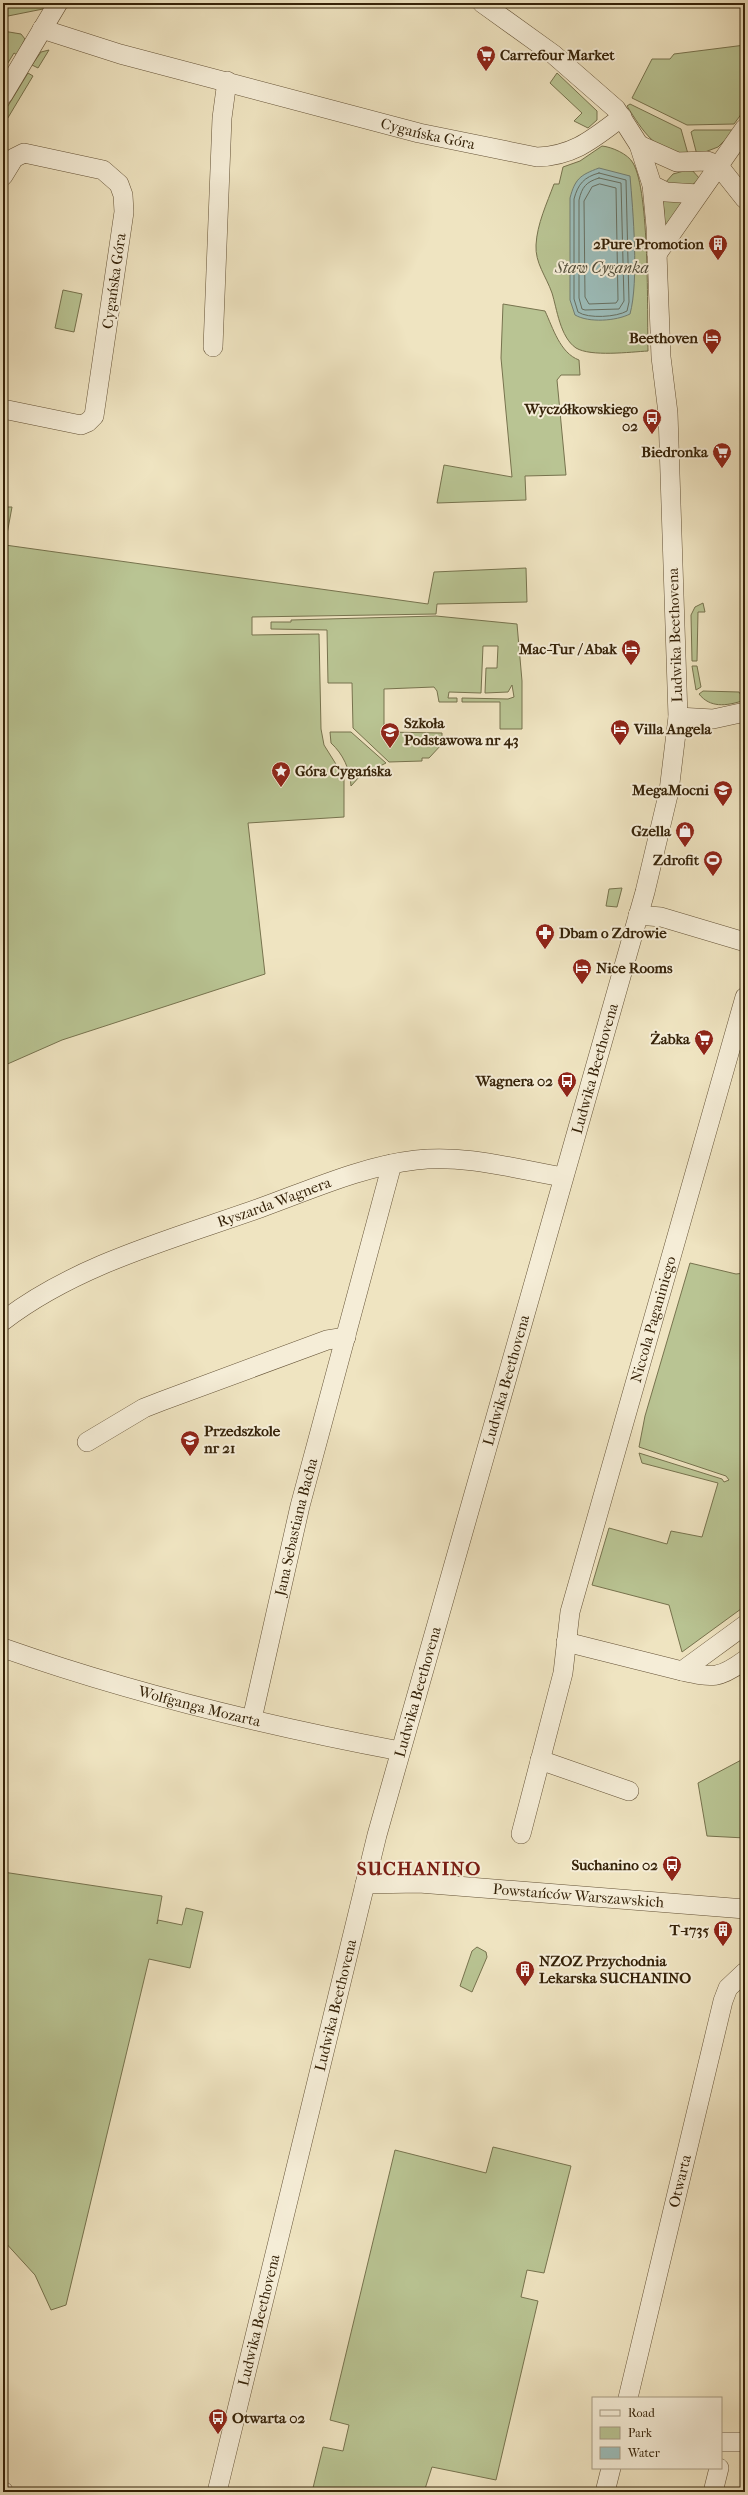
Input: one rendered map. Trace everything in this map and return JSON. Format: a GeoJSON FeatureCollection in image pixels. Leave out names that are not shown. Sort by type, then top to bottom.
{"type":"FeatureCollection","features":[{"type":"Feature","properties":{"kind":"street"},"geometry":{"type":"LineString","coordinates":[[3,95],[58,3]]}},
{"type":"Feature","properties":{"kind":"street"},"geometry":{"type":"LineString","coordinates":[[482,3],[581,76],[622,117],[639,145],[652,185],[658,254]]}},
{"type":"Feature","properties":{"kind":"street","name":"Cygańska Góra"},"geometry":{"type":"LineString","coordinates":[[42,29],[120,54],[227,80],[408,130],[512,153],[552,157],[580,148],[622,117]]}},
{"type":"Feature","properties":{"kind":"street"},"geometry":{"type":"LineString","coordinates":[[213,347],[222,118],[227,80]]}},
{"type":"Feature","properties":{"kind":"street"},"geometry":{"type":"LineString","coordinates":[[658,254],[745,128]]}},
{"type":"Feature","properties":{"kind":"street"},"geometry":{"type":"LineString","coordinates":[[639,145],[677,162],[707,161],[718,165],[745,199]]}},
{"type":"Feature","properties":{"kind":"street","name":"Cygańska Góra"},"geometry":{"type":"LineString","coordinates":[[3,176],[14,158],[24,153],[103,170],[119,184],[123,195],[124,212],[94,416],[88,422],[81,425],[3,409]]}},
{"type":"Feature","properties":{"kind":"street"},"geometry":{"type":"LineString","coordinates":[[652,185],[677,162]]}},
{"type":"Feature","properties":{"kind":"street"},"geometry":{"type":"LineString","coordinates":[[652,185],[666,192],[698,194]]}},
{"type":"Feature","properties":{"kind":"street","name":"Ludwika Beethovena"},"geometry":{"type":"LineString","coordinates":[[217,2492],[365,1884],[400,1751],[638,916],[669,791],[678,717],[668,413],[661,357],[658,254]]}},
{"type":"Feature","properties":{"kind":"street"},"geometry":{"type":"LineString","coordinates":[[678,717],[713,718],[745,712]]}},
{"type":"Feature","properties":{"kind":"street"},"geometry":{"type":"LineString","coordinates":[[638,916],[661,917],[745,942]]}},
{"type":"Feature","properties":{"kind":"street","name":"Niccola Paganiniego"},"geometry":{"type":"LineString","coordinates":[[521,1834],[563,1672],[570,1612],[745,997]]}},
{"type":"Feature","properties":{"kind":"street","name":"Ryszarda Wagnera"},"geometry":{"type":"LineString","coordinates":[[3,1321],[44,1293],[145,1249],[300,1194],[392,1164],[417,1160],[461,1160],[563,1177]]}},
{"type":"Feature","properties":{"kind":"street","name":"Jana Sebastiana Bacha"},"geometry":{"type":"LineString","coordinates":[[252,1719],[300,1506],[392,1164]]}},
{"type":"Feature","properties":{"kind":"street"},"geometry":{"type":"LineString","coordinates":[[87,1442],[153,1405],[327,1340],[346,1337]]}},
{"type":"Feature","properties":{"kind":"street"},"geometry":{"type":"LineString","coordinates":[[682,1671],[745,1625]]}},
{"type":"Feature","properties":{"kind":"street"},"geometry":{"type":"LineString","coordinates":[[566,1642],[707,1676],[726,1674],[745,1660]]}},
{"type":"Feature","properties":{"kind":"street","name":"Wolfganga Mozarta"},"geometry":{"type":"LineString","coordinates":[[3,1648],[112,1682],[252,1719],[400,1751]]}},
{"type":"Feature","properties":{"kind":"street"},"geometry":{"type":"LineString","coordinates":[[540,1760],[629,1791]]}},
{"type":"Feature","properties":{"kind":"street","name":"Powstańców Warszawskich"},"geometry":{"type":"LineString","coordinates":[[365,1884],[419,1883],[745,1909]]}},
{"type":"Feature","properties":{"kind":"street","name":"Otwarta"},"geometry":{"type":"LineString","coordinates":[[628,2397],[701,2089],[728,1988],[745,1972]]}},
{"type":"Feature","properties":{"kind":"street"},"geometry":{"type":"LineString","coordinates":[[722,2448],[745,2442]]}},
{"type":"Feature","properties":{"kind":"street"},"geometry":{"type":"LineString","coordinates":[[605,2492],[611,2469]]}},
{"type":"Feature","properties":{"kind":"street"},"geometry":{"type":"LineString","coordinates":[[713,2492],[719,2469]]}},
{"type":"Feature","properties":{"kind":"green space"},"geometry":{"type":"Polygon","coordinates":[[[3,3],[46,3],[43,9],[3,17],[3,3]]]}},
{"type":"Feature","properties":{"kind":"green space"},"geometry":{"type":"Polygon","coordinates":[[[3,31],[21,34],[25,39],[17,55],[14,53],[3,71],[3,31]]]}},
{"type":"Feature","properties":{"kind":"green space"},"geometry":{"type":"Polygon","coordinates":[[[745,45],[745,109],[734,124],[687,125],[632,98],[652,59],[670,59],[674,54],[745,45]]]}},
{"type":"Feature","properties":{"kind":"green space"},"geometry":{"type":"Polygon","coordinates":[[[49,50],[38,68],[32,65],[41,52],[49,50]]]}},
{"type":"Feature","properties":{"kind":"green space"},"geometry":{"type":"Polygon","coordinates":[[[28,73],[33,76],[3,126],[3,114],[28,73]]]}},
{"type":"Feature","properties":{"kind":"green space"},"geometry":{"type":"Polygon","coordinates":[[[557,73],[597,111],[597,120],[588,128],[574,121],[582,113],[550,83],[557,73]]]}},
{"type":"Feature","properties":{"kind":"green space"},"geometry":{"type":"Polygon","coordinates":[[[630,104],[681,129],[688,154],[677,153],[659,146],[638,124],[627,106],[630,104]]]}},
{"type":"Feature","properties":{"kind":"green space"},"geometry":{"type":"Polygon","coordinates":[[[694,130],[735,130],[718,147],[697,155],[691,132],[694,130]]]}},
{"type":"Feature","properties":{"kind":"green space"},"geometry":{"type":"Polygon","coordinates":[[[602,146],[615,149],[631,160],[638,178],[645,225],[648,351],[601,353],[583,351],[576,348],[566,337],[550,287],[537,258],[536,245],[540,221],[554,184],[559,184],[563,167],[580,161],[602,146]]]}},
{"type":"Feature","properties":{"kind":"green space"},"geometry":{"type":"Polygon","coordinates":[[[691,169],[700,179],[692,185],[665,183],[673,174],[691,169]]]}},
{"type":"Feature","properties":{"kind":"green space"},"geometry":{"type":"Polygon","coordinates":[[[663,197],[683,200],[665,229],[663,197]]]}},
{"type":"Feature","properties":{"kind":"green space"},"geometry":{"type":"Polygon","coordinates":[[[63,290],[82,294],[74,332],[55,328],[63,290]]]}},
{"type":"Feature","properties":{"kind":"green space"},"geometry":{"type":"Polygon","coordinates":[[[503,304],[545,311],[562,346],[572,357],[579,360],[580,375],[561,375],[557,380],[566,475],[525,476],[526,500],[437,503],[444,465],[512,477],[501,358],[503,304]]]}},
{"type":"Feature","properties":{"kind":"green space"},"geometry":{"type":"Polygon","coordinates":[[[3,507],[12,507],[5,545],[428,604],[434,572],[526,568],[527,602],[437,604],[436,614],[252,617],[252,635],[319,634],[321,729],[324,745],[344,777],[344,817],[248,823],[265,974],[62,1040],[3,1066],[3,507]]]}},
{"type":"Feature","properties":{"kind":"green space"},"geometry":{"type":"Polygon","coordinates":[[[703,603],[705,612],[698,612],[697,661],[692,661],[691,615],[695,607],[703,603]]]}},
{"type":"Feature","properties":{"kind":"green space"},"geometry":{"type":"Polygon","coordinates":[[[436,616],[517,624],[522,681],[522,729],[500,729],[500,702],[462,702],[462,698],[508,699],[514,697],[512,685],[508,692],[485,693],[486,668],[497,668],[498,646],[483,646],[481,693],[449,692],[448,698],[457,698],[457,702],[439,702],[437,691],[434,687],[384,689],[384,732],[442,733],[442,744],[429,758],[422,758],[422,761],[389,762],[353,728],[352,683],[328,683],[327,630],[271,629],[271,622],[291,622],[291,620],[436,616]]]}},
{"type":"Feature","properties":{"kind":"green space"},"geometry":{"type":"Polygon","coordinates":[[[692,666],[697,666],[701,687],[696,690],[692,666]]]}},
{"type":"Feature","properties":{"kind":"green space"},"geometry":{"type":"Polygon","coordinates":[[[703,691],[739,692],[743,698],[742,701],[730,704],[713,704],[703,699],[699,694],[703,691]]]}},
{"type":"Feature","properties":{"kind":"green space"},"geometry":{"type":"Polygon","coordinates":[[[330,732],[351,732],[386,763],[360,776],[351,786],[347,768],[342,757],[331,743],[330,732]]]}},
{"type":"Feature","properties":{"kind":"green space"},"geometry":{"type":"Polygon","coordinates":[[[622,888],[617,907],[606,906],[609,889],[622,888]]]}},
{"type":"Feature","properties":{"kind":"green space"},"geometry":{"type":"Polygon","coordinates":[[[690,1263],[736,1274],[745,1273],[745,1606],[682,1652],[669,1605],[592,1585],[609,1528],[667,1544],[671,1531],[702,1537],[718,1483],[642,1463],[639,1453],[722,1479],[724,1482],[729,1480],[726,1476],[639,1447],[645,1416],[690,1263]]]}},
{"type":"Feature","properties":{"kind":"green space"},"geometry":{"type":"Polygon","coordinates":[[[745,1758],[745,1838],[707,1836],[698,1783],[745,1758]]]}},
{"type":"Feature","properties":{"kind":"green space"},"geometry":{"type":"Polygon","coordinates":[[[3,1872],[162,1896],[157,1924],[158,1920],[182,1925],[186,1908],[203,1912],[190,1968],[149,1959],[66,2305],[51,2310],[35,2275],[3,2240],[3,1872]]]}},
{"type":"Feature","properties":{"kind":"green space"},"geometry":{"type":"Polygon","coordinates":[[[477,1947],[486,1952],[487,1957],[472,1992],[460,1986],[472,1951],[477,1947]]]}},
{"type":"Feature","properties":{"kind":"green space"},"geometry":{"type":"Polygon","coordinates":[[[493,2147],[571,2166],[544,2273],[527,2270],[521,2297],[538,2301],[496,2480],[432,2467],[424,2492],[312,2492],[323,2447],[343,2451],[349,2425],[330,2420],[395,2150],[486,2173],[493,2147]]]}},
{"type":"Feature","properties":{"kind":"water","name":"Staw Cyganka"},"geometry":{"type":"Polygon","coordinates":[[[599,168],[630,176],[633,208],[635,265],[633,300],[630,314],[610,320],[581,318],[575,315],[570,300],[570,198],[574,186],[579,178],[599,168]]]}},
{"type":"Feature","properties":{"kind":"place","name":"Carrefour Market"},"geometry":{"type":"Point","coordinates":[486,72]}},
{"type":"Feature","properties":{"kind":"place","name":"2Pure Promotion"},"geometry":{"type":"Point","coordinates":[718,261]}},
{"type":"Feature","properties":{"kind":"place","name":"Beethoven"},"geometry":{"type":"Point","coordinates":[712,355]}},
{"type":"Feature","properties":{"kind":"place","name":"Wyczółkowskiego 02"},"geometry":{"type":"Point","coordinates":[652,435]}},
{"type":"Feature","properties":{"kind":"place","name":"Biedronka"},"geometry":{"type":"Point","coordinates":[722,469]}},
{"type":"Feature","properties":{"kind":"place","name":"Mac-Tur / Abak"},"geometry":{"type":"Point","coordinates":[631,666]}},
{"type":"Feature","properties":{"kind":"place","name":"Villa Angela"},"geometry":{"type":"Point","coordinates":[620,746]}},
{"type":"Feature","properties":{"kind":"place","name":"Szkoła Podstawowa nr 43"},"geometry":{"type":"Point","coordinates":[390,749]}},
{"type":"Feature","properties":{"kind":"place","name":"Góra Cygańska"},"geometry":{"type":"Point","coordinates":[281,788]}},
{"type":"Feature","properties":{"kind":"place","name":"MegaMocni"},"geometry":{"type":"Point","coordinates":[723,807]}},
{"type":"Feature","properties":{"kind":"place","name":"Gzella"},"geometry":{"type":"Point","coordinates":[685,848]}},
{"type":"Feature","properties":{"kind":"place","name":"Zdrofit"},"geometry":{"type":"Point","coordinates":[713,877]}},
{"type":"Feature","properties":{"kind":"place","name":"Dbam o Zdrowie"},"geometry":{"type":"Point","coordinates":[545,950]}},
{"type":"Feature","properties":{"kind":"place","name":"Nice Rooms"},"geometry":{"type":"Point","coordinates":[582,985]}},
{"type":"Feature","properties":{"kind":"place","name":"Żabka"},"geometry":{"type":"Point","coordinates":[704,1056]}},
{"type":"Feature","properties":{"kind":"place","name":"Wagnera 02"},"geometry":{"type":"Point","coordinates":[567,1098]}},
{"type":"Feature","properties":{"kind":"place","name":"Przedszkole nr 21"},"geometry":{"type":"Point","coordinates":[190,1457]}},
{"type":"Feature","properties":{"kind":"place","name":"Suchanino 02"},"geometry":{"type":"Point","coordinates":[672,1882]}},
{"type":"Feature","properties":{"kind":"place","name":"T-1735"},"geometry":{"type":"Point","coordinates":[723,1947]}},
{"type":"Feature","properties":{"kind":"place","name":"NZOZ Przychodnia Lekarska SUCHANINO"},"geometry":{"type":"Point","coordinates":[525,1987]}},
{"type":"Feature","properties":{"kind":"place","name":"Otwarta 02"},"geometry":{"type":"Point","coordinates":[218,2435]}},
{"type":"Feature","properties":{"kind":"district","name":"SUCHANINO"},"geometry":{"type":"Point","coordinates":[419,1868]}}]}
